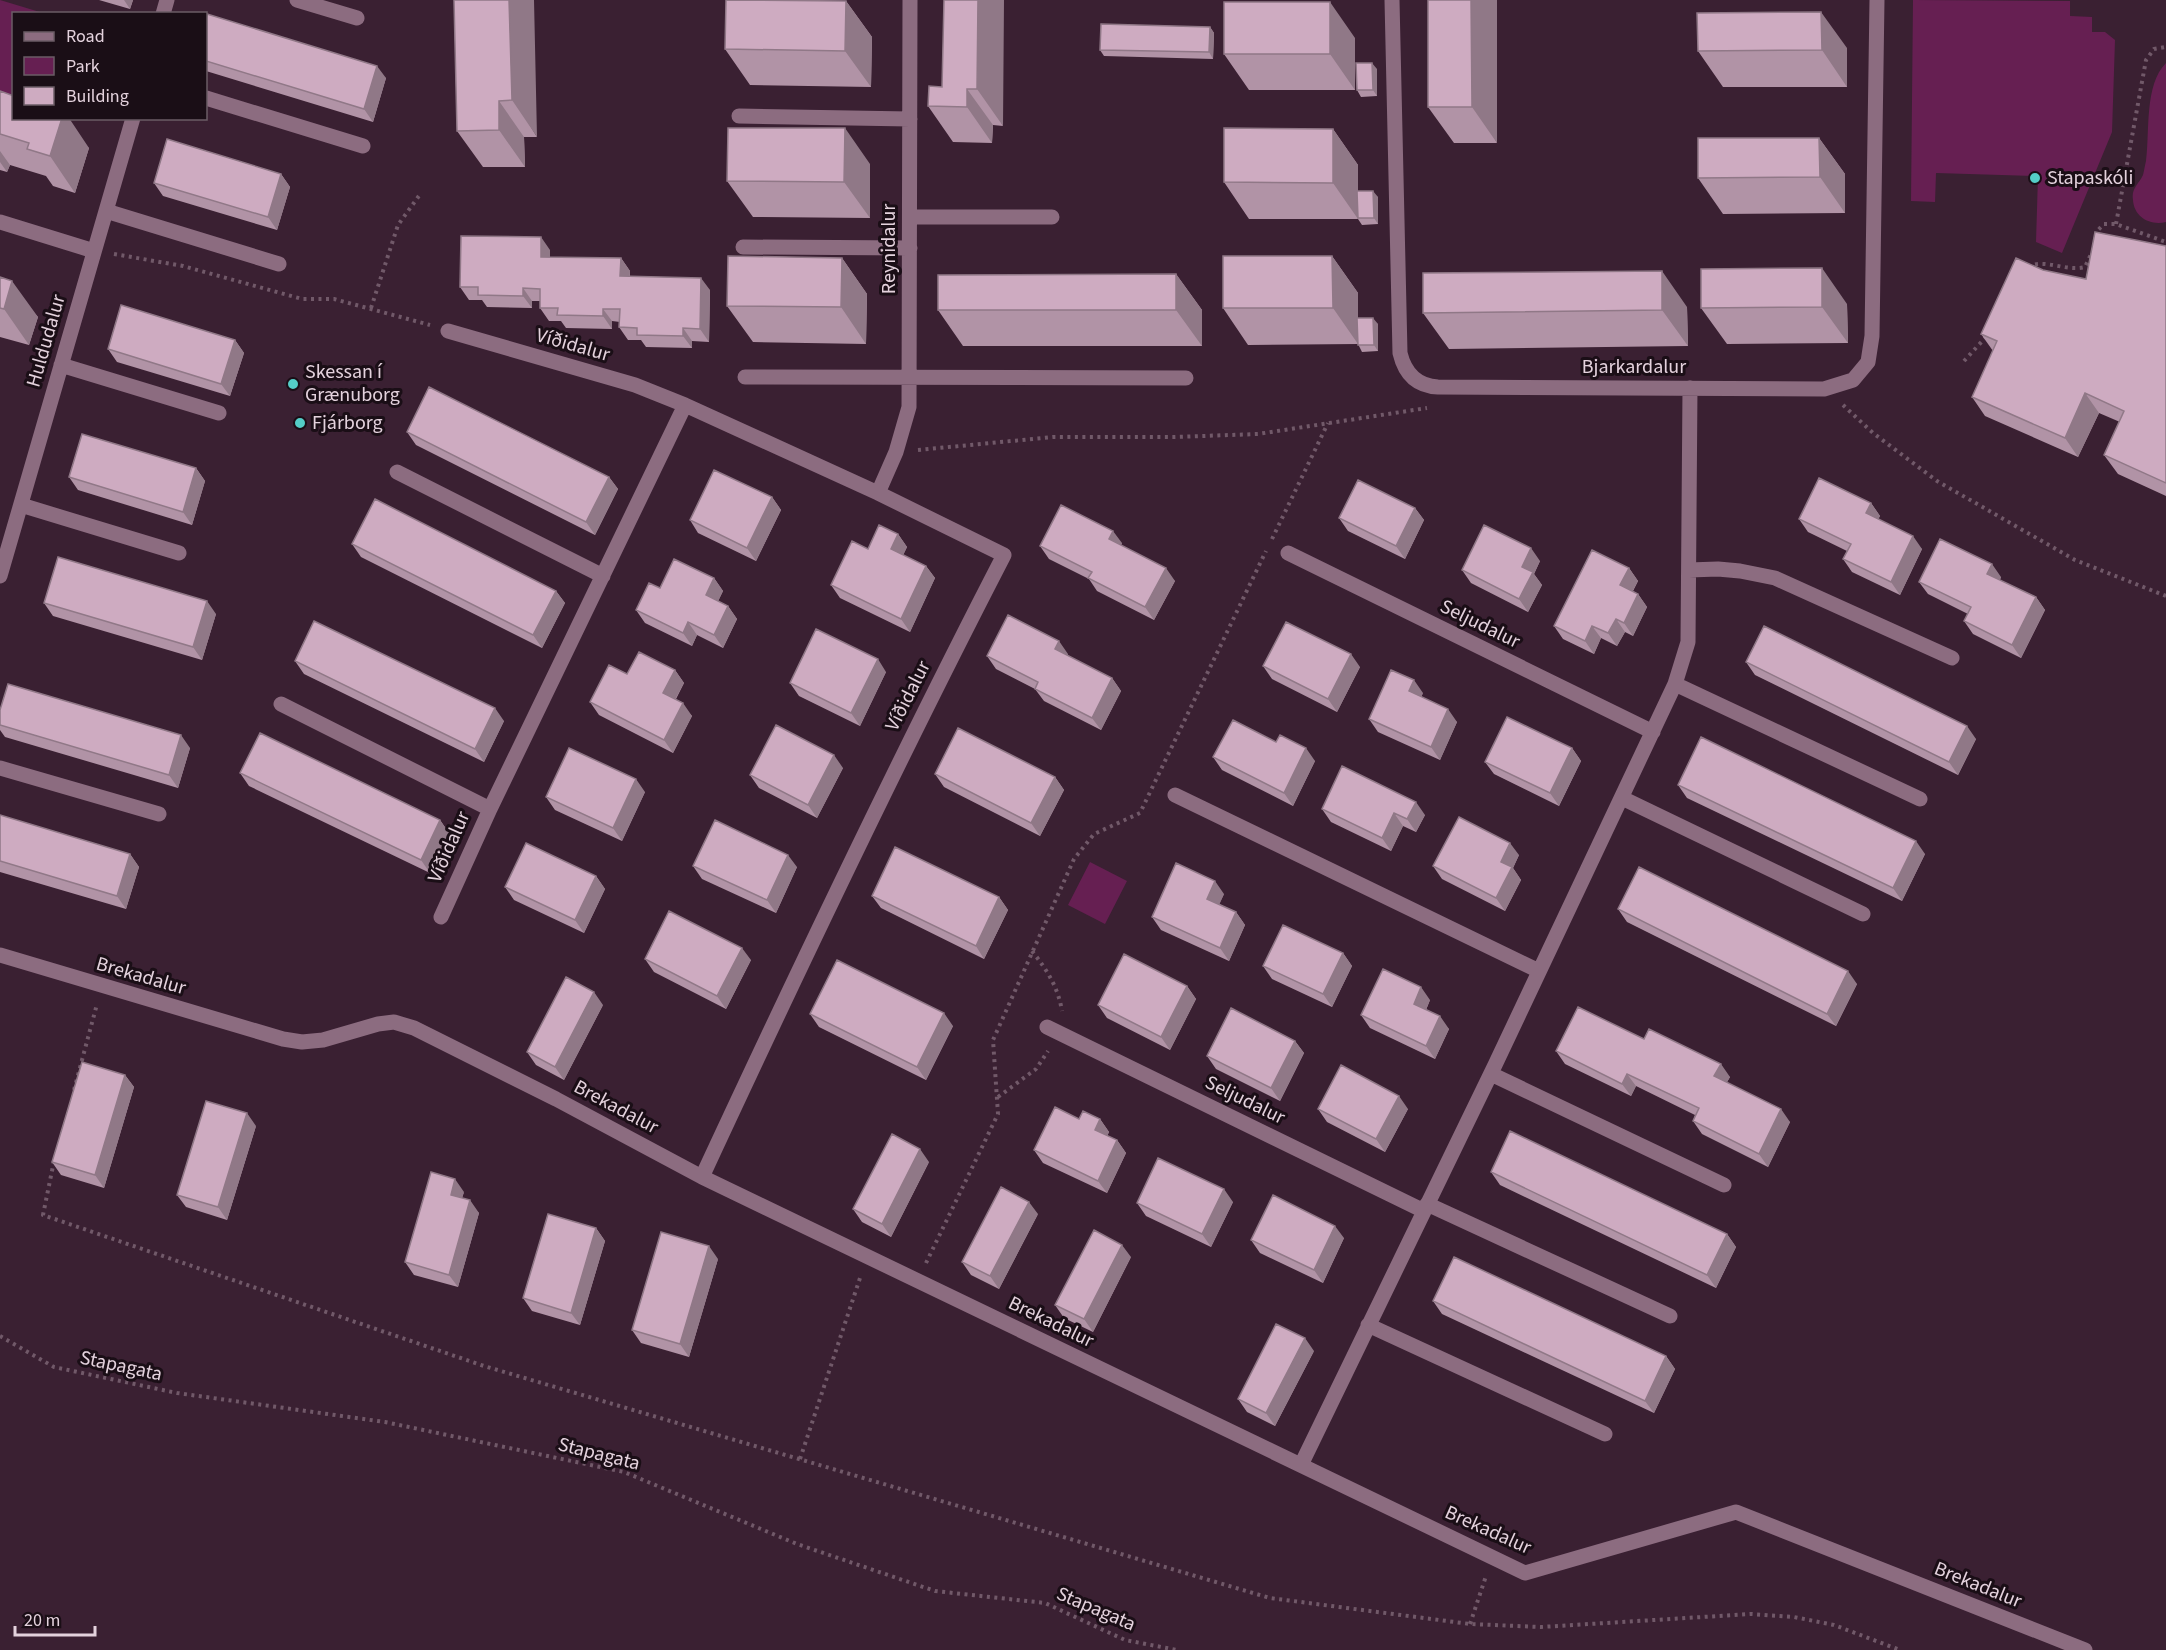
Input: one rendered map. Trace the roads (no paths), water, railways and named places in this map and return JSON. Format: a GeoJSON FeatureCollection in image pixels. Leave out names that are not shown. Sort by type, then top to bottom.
{"type":"FeatureCollection","features":[{"type":"Feature","properties":{"kind":"street"},"geometry":{"type":"LineString","coordinates":[[297,0],[357,18]]}},
{"type":"Feature","properties":{"kind":"street","name":"Reynidalur"},"geometry":{"type":"LineString","coordinates":[[878,493],[896,452],[909,407],[910,0]]}},
{"type":"Feature","properties":{"kind":"street","name":"Bjarkardalur"},"geometry":{"type":"LineString","coordinates":[[1392,0],[1400,353],[1406,370],[1412,377],[1420,383],[1438,387],[1824,389],[1853,380],[1868,362],[1872,336],[1877,0]]}},
{"type":"Feature","properties":{"kind":"street"},"geometry":{"type":"LineString","coordinates":[[207,98],[363,146]]}},
{"type":"Feature","properties":{"kind":"street"},"geometry":{"type":"LineString","coordinates":[[739,117],[910,119]]}},
{"type":"Feature","properties":{"kind":"street","name":"Huldudalur"},"geometry":{"type":"LineString","coordinates":[[0,576],[132,120]]}},
{"type":"Feature","properties":{"kind":"street"},"geometry":{"type":"LineString","coordinates":[[106,211],[279,264]]}},
{"type":"Feature","properties":{"kind":"street"},"geometry":{"type":"LineString","coordinates":[[910,217],[1052,217]]}},
{"type":"Feature","properties":{"kind":"street"},"geometry":{"type":"LineString","coordinates":[[0,222],[94,251]]}},
{"type":"Feature","properties":{"kind":"street"},"geometry":{"type":"LineString","coordinates":[[743,247],[909,248]]}},
{"type":"Feature","properties":{"kind":"street","name":"Víðidalur"},"geometry":{"type":"LineString","coordinates":[[448,331],[635,385],[685,405],[878,493],[1004,555],[913,731],[843,875],[702,1177]]}},
{"type":"Feature","properties":{"kind":"street"},"geometry":{"type":"LineString","coordinates":[[61,365],[219,413]]}},
{"type":"Feature","properties":{"kind":"street"},"geometry":{"type":"LineString","coordinates":[[745,377],[1186,378]]}},
{"type":"Feature","properties":{"kind":"street"},"geometry":{"type":"LineString","coordinates":[[1301,1465],[1491,1074],[1675,684],[1688,642],[1690,388]]}},
{"type":"Feature","properties":{"kind":"street","name":"Víðidalur"},"geometry":{"type":"LineString","coordinates":[[441,917],[490,809],[685,405]]}},
{"type":"Feature","properties":{"kind":"street"},"geometry":{"type":"LineString","coordinates":[[397,472],[603,576]]}},
{"type":"Feature","properties":{"kind":"street"},"geometry":{"type":"LineString","coordinates":[[21,505],[179,553]]}},
{"type":"Feature","properties":{"kind":"street","name":"Seljudalur"},"geometry":{"type":"LineString","coordinates":[[1288,553],[1653,732]]}},
{"type":"Feature","properties":{"kind":"street"},"geometry":{"type":"LineString","coordinates":[[1689,570],[1729,570],[1775,578],[1952,658]]}},
{"type":"Feature","properties":{"kind":"street"},"geometry":{"type":"LineString","coordinates":[[1675,684],[1920,799]]}},
{"type":"Feature","properties":{"kind":"street"},"geometry":{"type":"LineString","coordinates":[[281,704],[490,809]]}},
{"type":"Feature","properties":{"kind":"street"},"geometry":{"type":"LineString","coordinates":[[0,768],[159,814]]}},
{"type":"Feature","properties":{"kind":"street"},"geometry":{"type":"LineString","coordinates":[[1175,795],[1539,971]]}},
{"type":"Feature","properties":{"kind":"street"},"geometry":{"type":"LineString","coordinates":[[1622,798],[1863,914]]}},
{"type":"Feature","properties":{"kind":"street","name":"Brekadalur"},"geometry":{"type":"LineString","coordinates":[[0,956],[292,1040],[323,1040],[394,1022],[414,1028],[556,1099],[702,1177],[1525,1573],[1736,1512],[2085,1650]]}},
{"type":"Feature","properties":{"kind":"street","name":"Seljudalur"},"geometry":{"type":"LineString","coordinates":[[1047,1027],[1425,1207],[1670,1316]]}},
{"type":"Feature","properties":{"kind":"street"},"geometry":{"type":"LineString","coordinates":[[1491,1074],[1724,1185]]}},
{"type":"Feature","properties":{"kind":"street"},"geometry":{"type":"LineString","coordinates":[[1368,1325],[1605,1434]]}},
{"type":"Feature","properties":{"kind":"place","name":"Stapaskóli"},"geometry":{"type":"Point","coordinates":[2035,178]}},
{"type":"Feature","properties":{"kind":"place","name":"Skessan í Grænuborg"},"geometry":{"type":"Point","coordinates":[293,384]}},
{"type":"Feature","properties":{"kind":"place","name":"Fjárborg"},"geometry":{"type":"Point","coordinates":[300,423]}}]}
